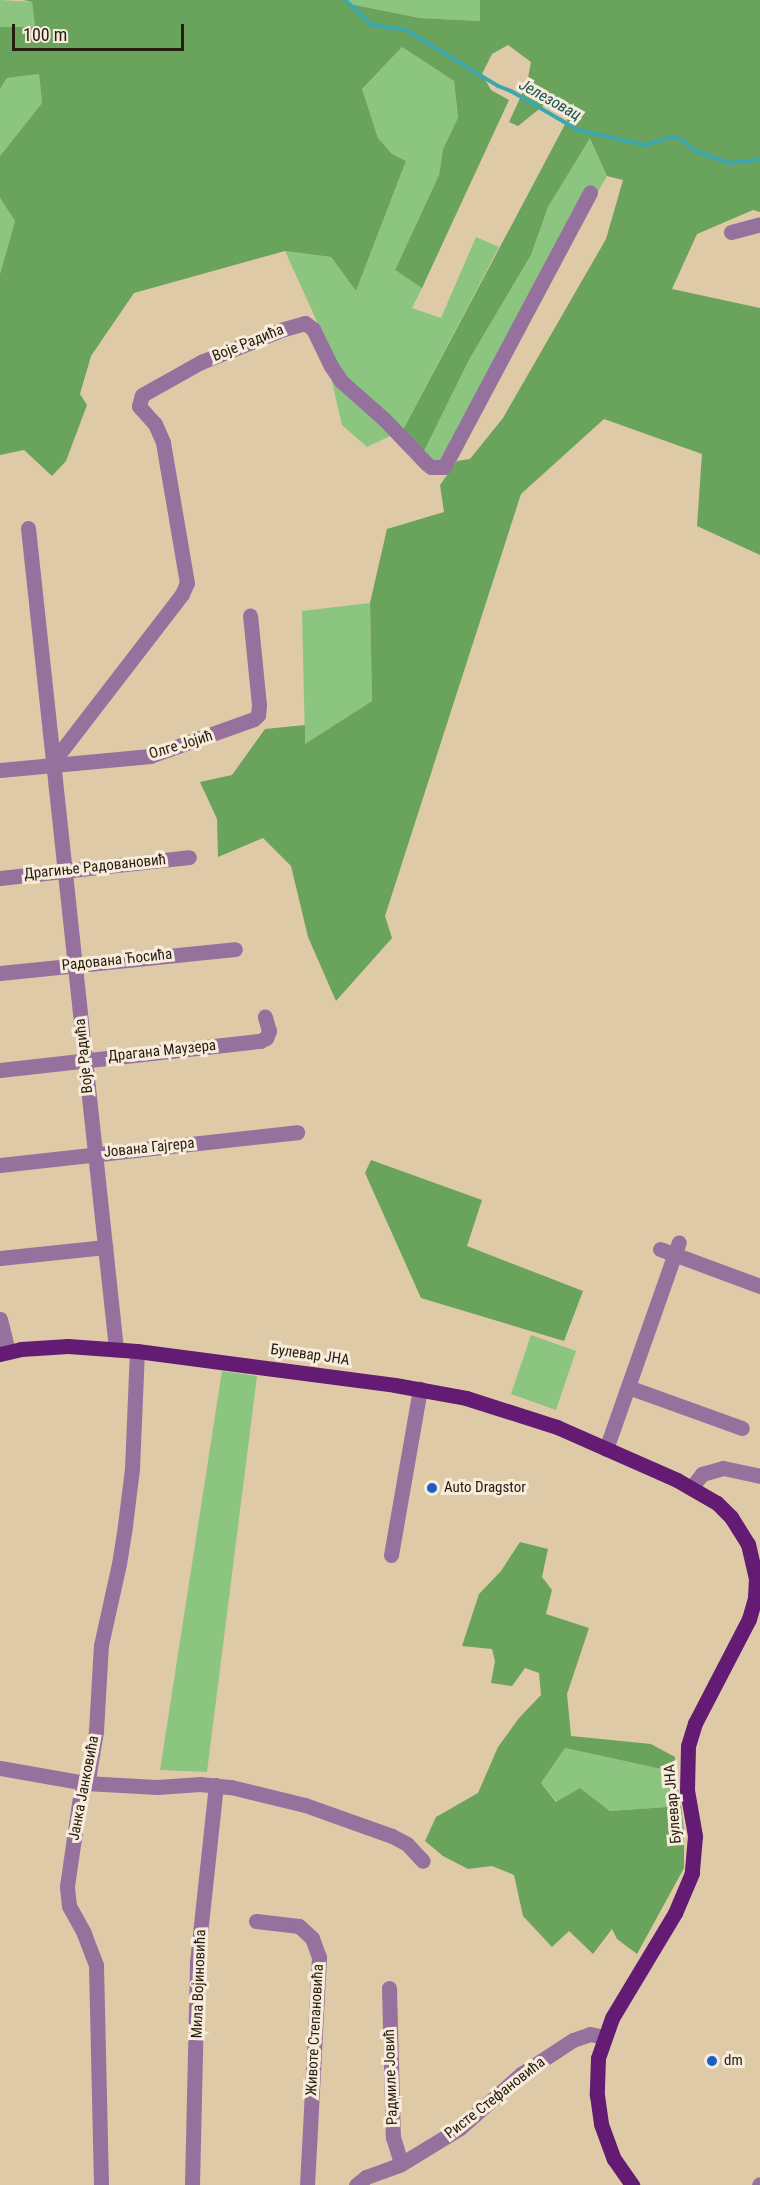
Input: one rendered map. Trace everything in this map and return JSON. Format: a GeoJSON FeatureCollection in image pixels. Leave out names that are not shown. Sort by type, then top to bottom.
{"type":"FeatureCollection","features":[{"type":"Feature","properties":{"kind":"main road","name":"Булевар ЈНА"},"geometry":{"type":"LineString","coordinates":[[4,1353],[68,1347],[116,1349],[420,1388],[501,1407],[606,1449],[692,1488],[723,1508],[748,1544],[756,1578],[755,1598],[750,1619],[695,1723],[688,1746],[687,1781],[695,1851],[686,1889],[604,2037],[597,2068],[601,2124],[614,2159],[632,2185]]}},
{"type":"Feature","properties":{"kind":"street","name":"Воје Радића"},"geometry":{"type":"LineString","coordinates":[[52,763],[182,594],[187,583],[163,442],[155,424],[139,406],[142,395],[201,362],[305,323],[313,329],[341,381],[388,423],[426,463],[431,467],[444,467],[590,192]]}},
{"type":"Feature","properties":{"kind":"street"},"geometry":{"type":"LineString","coordinates":[[731,232],[760,224]]}},
{"type":"Feature","properties":{"kind":"street","name":"Воје Радића"},"geometry":{"type":"LineString","coordinates":[[28,528],[116,1349]]}},
{"type":"Feature","properties":{"kind":"street","name":"Олге Јојић"},"geometry":{"type":"LineString","coordinates":[[0,770],[52,763],[150,756],[254,719],[258,715],[259,705],[250,615]]}},
{"type":"Feature","properties":{"kind":"street","name":"Драгиње Радовановић"},"geometry":{"type":"LineString","coordinates":[[0,878],[189,857]]}},
{"type":"Feature","properties":{"kind":"street","name":"Радована Ћосића"},"geometry":{"type":"LineString","coordinates":[[0,973],[235,949]]}},
{"type":"Feature","properties":{"kind":"street","name":"Драгана Маузера"},"geometry":{"type":"LineString","coordinates":[[0,1070],[260,1041],[266,1038],[269,1031],[265,1017]]}},
{"type":"Feature","properties":{"kind":"street","name":"Јована Гајгера"},"geometry":{"type":"LineString","coordinates":[[0,1165],[297,1132]]}},
{"type":"Feature","properties":{"kind":"street"},"geometry":{"type":"LineString","coordinates":[[0,1258],[105,1247]]}},
{"type":"Feature","properties":{"kind":"street"},"geometry":{"type":"LineString","coordinates":[[606,1449],[671,1249],[760,1286]]}},
{"type":"Feature","properties":{"kind":"street"},"geometry":{"type":"LineString","coordinates":[[0,1319],[4,1353]]}},
{"type":"Feature","properties":{"kind":"street","name":"Јанка Јанковића"},"geometry":{"type":"LineString","coordinates":[[101,2185],[96,1965],[84,1933],[69,1906],[67,1896],[80,1797],[91,1764],[96,1731],[101,1645],[120,1564],[131,1476],[136,1351]]}},
{"type":"Feature","properties":{"kind":"street"},"geometry":{"type":"LineString","coordinates":[[628,1387],[742,1428]]}},
{"type":"Feature","properties":{"kind":"street"},"geometry":{"type":"LineString","coordinates":[[391,1555],[420,1388]]}},
{"type":"Feature","properties":{"kind":"street"},"geometry":{"type":"LineString","coordinates":[[692,1488],[702,1474],[723,1468],[760,1476]]}},
{"type":"Feature","properties":{"kind":"street"},"geometry":{"type":"LineString","coordinates":[[0,1768],[84,1783],[157,1786],[216,1785],[305,1805],[382,1832],[407,1844],[423,1861]]}},
{"type":"Feature","properties":{"kind":"street","name":"Мила Војиновића"},"geometry":{"type":"LineString","coordinates":[[192,2185],[197,1962],[216,1785]]}},
{"type":"Feature","properties":{"kind":"street","name":"Животе Степановића"},"geometry":{"type":"LineString","coordinates":[[256,1921],[299,1926],[312,1938],[319,1957],[307,2185]]}},
{"type":"Feature","properties":{"kind":"street","name":"Радмиле Јовић"},"geometry":{"type":"LineString","coordinates":[[389,1988],[393,2137],[401,2164]]}},
{"type":"Feature","properties":{"kind":"street","name":"Ристе Стефановића"},"geometry":{"type":"LineString","coordinates":[[356,2185],[366,2177],[401,2164],[460,2128],[521,2074],[573,2040],[590,2034],[604,2037]]}},
{"type":"Feature","properties":{"kind":"green space"},"geometry":{"type":"Polygon","coordinates":[[[0,0],[32,2],[35,27],[0,27],[0,0]]]}},
{"type":"Feature","properties":{"kind":"green space"},"geometry":{"type":"Polygon","coordinates":[[[23,0],[345,0],[350,4],[420,18],[480,21],[480,0],[760,0],[760,212],[753,210],[697,234],[672,289],[760,308],[760,555],[697,526],[702,454],[604,419],[521,494],[385,916],[392,938],[336,1001],[308,937],[291,866],[263,838],[218,857],[217,819],[200,782],[232,775],[265,729],[305,725],[305,744],[372,701],[370,603],[387,529],[444,512],[440,485],[457,461],[470,459],[503,418],[606,239],[623,180],[607,176],[590,138],[548,207],[531,255],[470,358],[423,453],[403,430],[571,113],[543,106],[518,126],[509,122],[527,83],[531,62],[508,45],[492,54],[482,74],[491,90],[509,100],[422,288],[395,270],[439,175],[443,149],[458,118],[454,81],[402,47],[362,89],[378,138],[392,154],[406,161],[356,291],[331,257],[285,251],[134,293],[91,356],[80,394],[87,405],[66,461],[52,476],[24,450],[0,455],[0,274],[15,221],[0,198],[0,156],[42,103],[39,74],[7,78],[0,89],[0,27],[35,27],[32,2],[23,0]]]}},
{"type":"Feature","properties":{"kind":"green space"},"geometry":{"type":"Polygon","coordinates":[[[345,0],[480,0],[480,21],[420,18],[350,4],[345,0]]]}},
{"type":"Feature","properties":{"kind":"green space"},"geometry":{"type":"Polygon","coordinates":[[[402,47],[454,81],[458,119],[443,149],[439,175],[395,270],[422,288],[412,308],[441,318],[476,237],[499,247],[403,430],[367,447],[342,425],[319,326],[285,251],[331,257],[356,291],[406,161],[392,154],[378,138],[362,89],[402,47]]]}},
{"type":"Feature","properties":{"kind":"green space"},"geometry":{"type":"Polygon","coordinates":[[[39,74],[42,103],[0,156],[0,89],[7,78],[39,74]]]}},
{"type":"Feature","properties":{"kind":"green space"},"geometry":{"type":"Polygon","coordinates":[[[590,137],[607,176],[443,463],[431,465],[423,453],[470,358],[531,255],[548,207],[590,137]]]}},
{"type":"Feature","properties":{"kind":"green space"},"geometry":{"type":"Polygon","coordinates":[[[0,198],[15,221],[0,274],[0,198]]]}},
{"type":"Feature","properties":{"kind":"green space"},"geometry":{"type":"Polygon","coordinates":[[[370,603],[372,701],[305,744],[302,611],[370,603]]]}},
{"type":"Feature","properties":{"kind":"green space"},"geometry":{"type":"Polygon","coordinates":[[[371,1160],[482,1200],[467,1246],[583,1291],[564,1341],[421,1298],[365,1173],[371,1160]]]}},
{"type":"Feature","properties":{"kind":"green space"},"geometry":{"type":"Polygon","coordinates":[[[531,1335],[576,1351],[556,1410],[511,1394],[531,1335]]]}},
{"type":"Feature","properties":{"kind":"green space"},"geometry":{"type":"Polygon","coordinates":[[[222,1371],[257,1376],[207,1772],[160,1770],[222,1371]]]}},
{"type":"Feature","properties":{"kind":"green space"},"geometry":{"type":"Polygon","coordinates":[[[520,1542],[548,1549],[542,1577],[552,1590],[546,1614],[589,1628],[567,1694],[571,1736],[651,1744],[675,1757],[675,1772],[565,1748],[541,1783],[556,1802],[580,1788],[610,1811],[681,1806],[684,1830],[684,1868],[637,1954],[617,1939],[612,1929],[593,1954],[569,1931],[552,1947],[523,1916],[514,1875],[492,1866],[468,1869],[443,1856],[425,1841],[436,1817],[478,1793],[498,1747],[519,1718],[541,1695],[539,1673],[525,1668],[512,1686],[491,1683],[495,1661],[492,1649],[462,1646],[479,1594],[501,1571],[520,1542]]]}},
{"type":"Feature","properties":{"kind":"green space"},"geometry":{"type":"Polygon","coordinates":[[[565,1748],[675,1772],[681,1806],[610,1811],[580,1788],[557,1802],[541,1783],[565,1748]]]}},
{"type":"Feature","properties":{"kind":"waterway","name":"Јелезовац"},"geometry":{"type":"LineString","coordinates":[[345,0],[372,25],[406,30],[498,86],[511,91],[578,130],[645,145],[671,137],[681,139],[696,151],[729,163],[760,160]]}},
{"type":"Feature","properties":{"kind":"place","name":"Auto Dragstor"},"geometry":{"type":"Point","coordinates":[432,1488]}},
{"type":"Feature","properties":{"kind":"place","name":"dm"},"geometry":{"type":"Point","coordinates":[712,2061]}}]}
